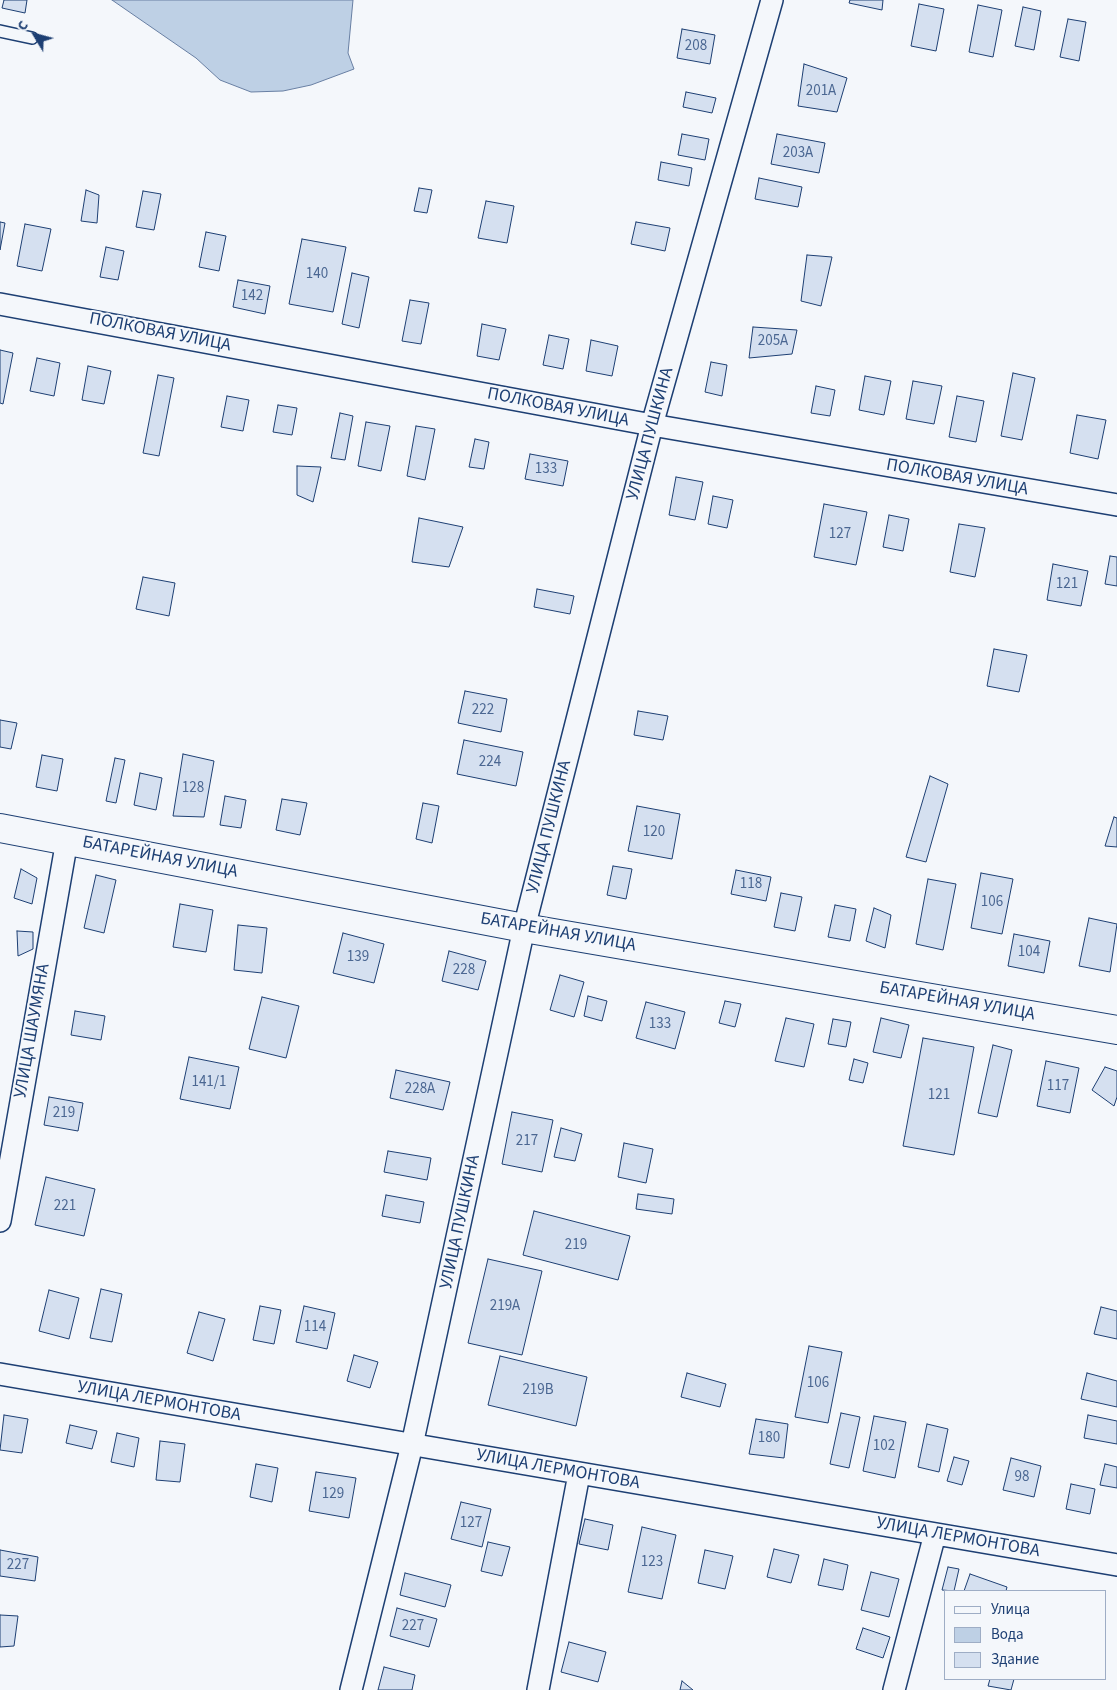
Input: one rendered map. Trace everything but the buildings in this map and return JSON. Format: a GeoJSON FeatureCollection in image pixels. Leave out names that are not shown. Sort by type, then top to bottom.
{"type":"FeatureCollection","features":[{"type":"Feature","properties":{"kind":"street","name":"УЛИЦА ПУШКИНА"},"geometry":{"type":"LineString","coordinates":[[351,1690],[412,1445],[524,928],[652,425],[772,0]]}},
{"type":"Feature","properties":{"kind":"street","name":"ПОЛКОВАЯ УЛИЦА"},"geometry":{"type":"LineString","coordinates":[[0,304],[652,425],[1117,505]]}},
{"type":"Feature","properties":{"kind":"street","name":"БАТАРЕЙНАЯ УЛИЦА"},"geometry":{"type":"LineString","coordinates":[[0,828],[524,928],[1117,1030]]}},
{"type":"Feature","properties":{"kind":"street","name":"УЛИЦА ШАУМЯНА"},"geometry":{"type":"LineString","coordinates":[[0,1221],[67,840]]}},
{"type":"Feature","properties":{"kind":"street","name":"УЛИЦА ЛЕРМОНТОВА"},"geometry":{"type":"LineString","coordinates":[[0,1374],[1117,1565]]}},
{"type":"Feature","properties":{"kind":"street"},"geometry":{"type":"LineString","coordinates":[[538,1690],[579,1474]]}},
{"type":"Feature","properties":{"kind":"street"},"geometry":{"type":"LineString","coordinates":[[894,1690],[935,1534]]}},
{"type":"Feature","properties":{"kind":"lane"},"geometry":{"type":"LineString","coordinates":[[0,31],[32,38]]}},
{"type":"Feature","properties":{"kind":"water"},"geometry":{"type":"Polygon","coordinates":[[[112,0],[353,0],[348,53],[354,69],[311,85],[283,91],[251,92],[220,80],[196,58],[112,0]]]}}]}
